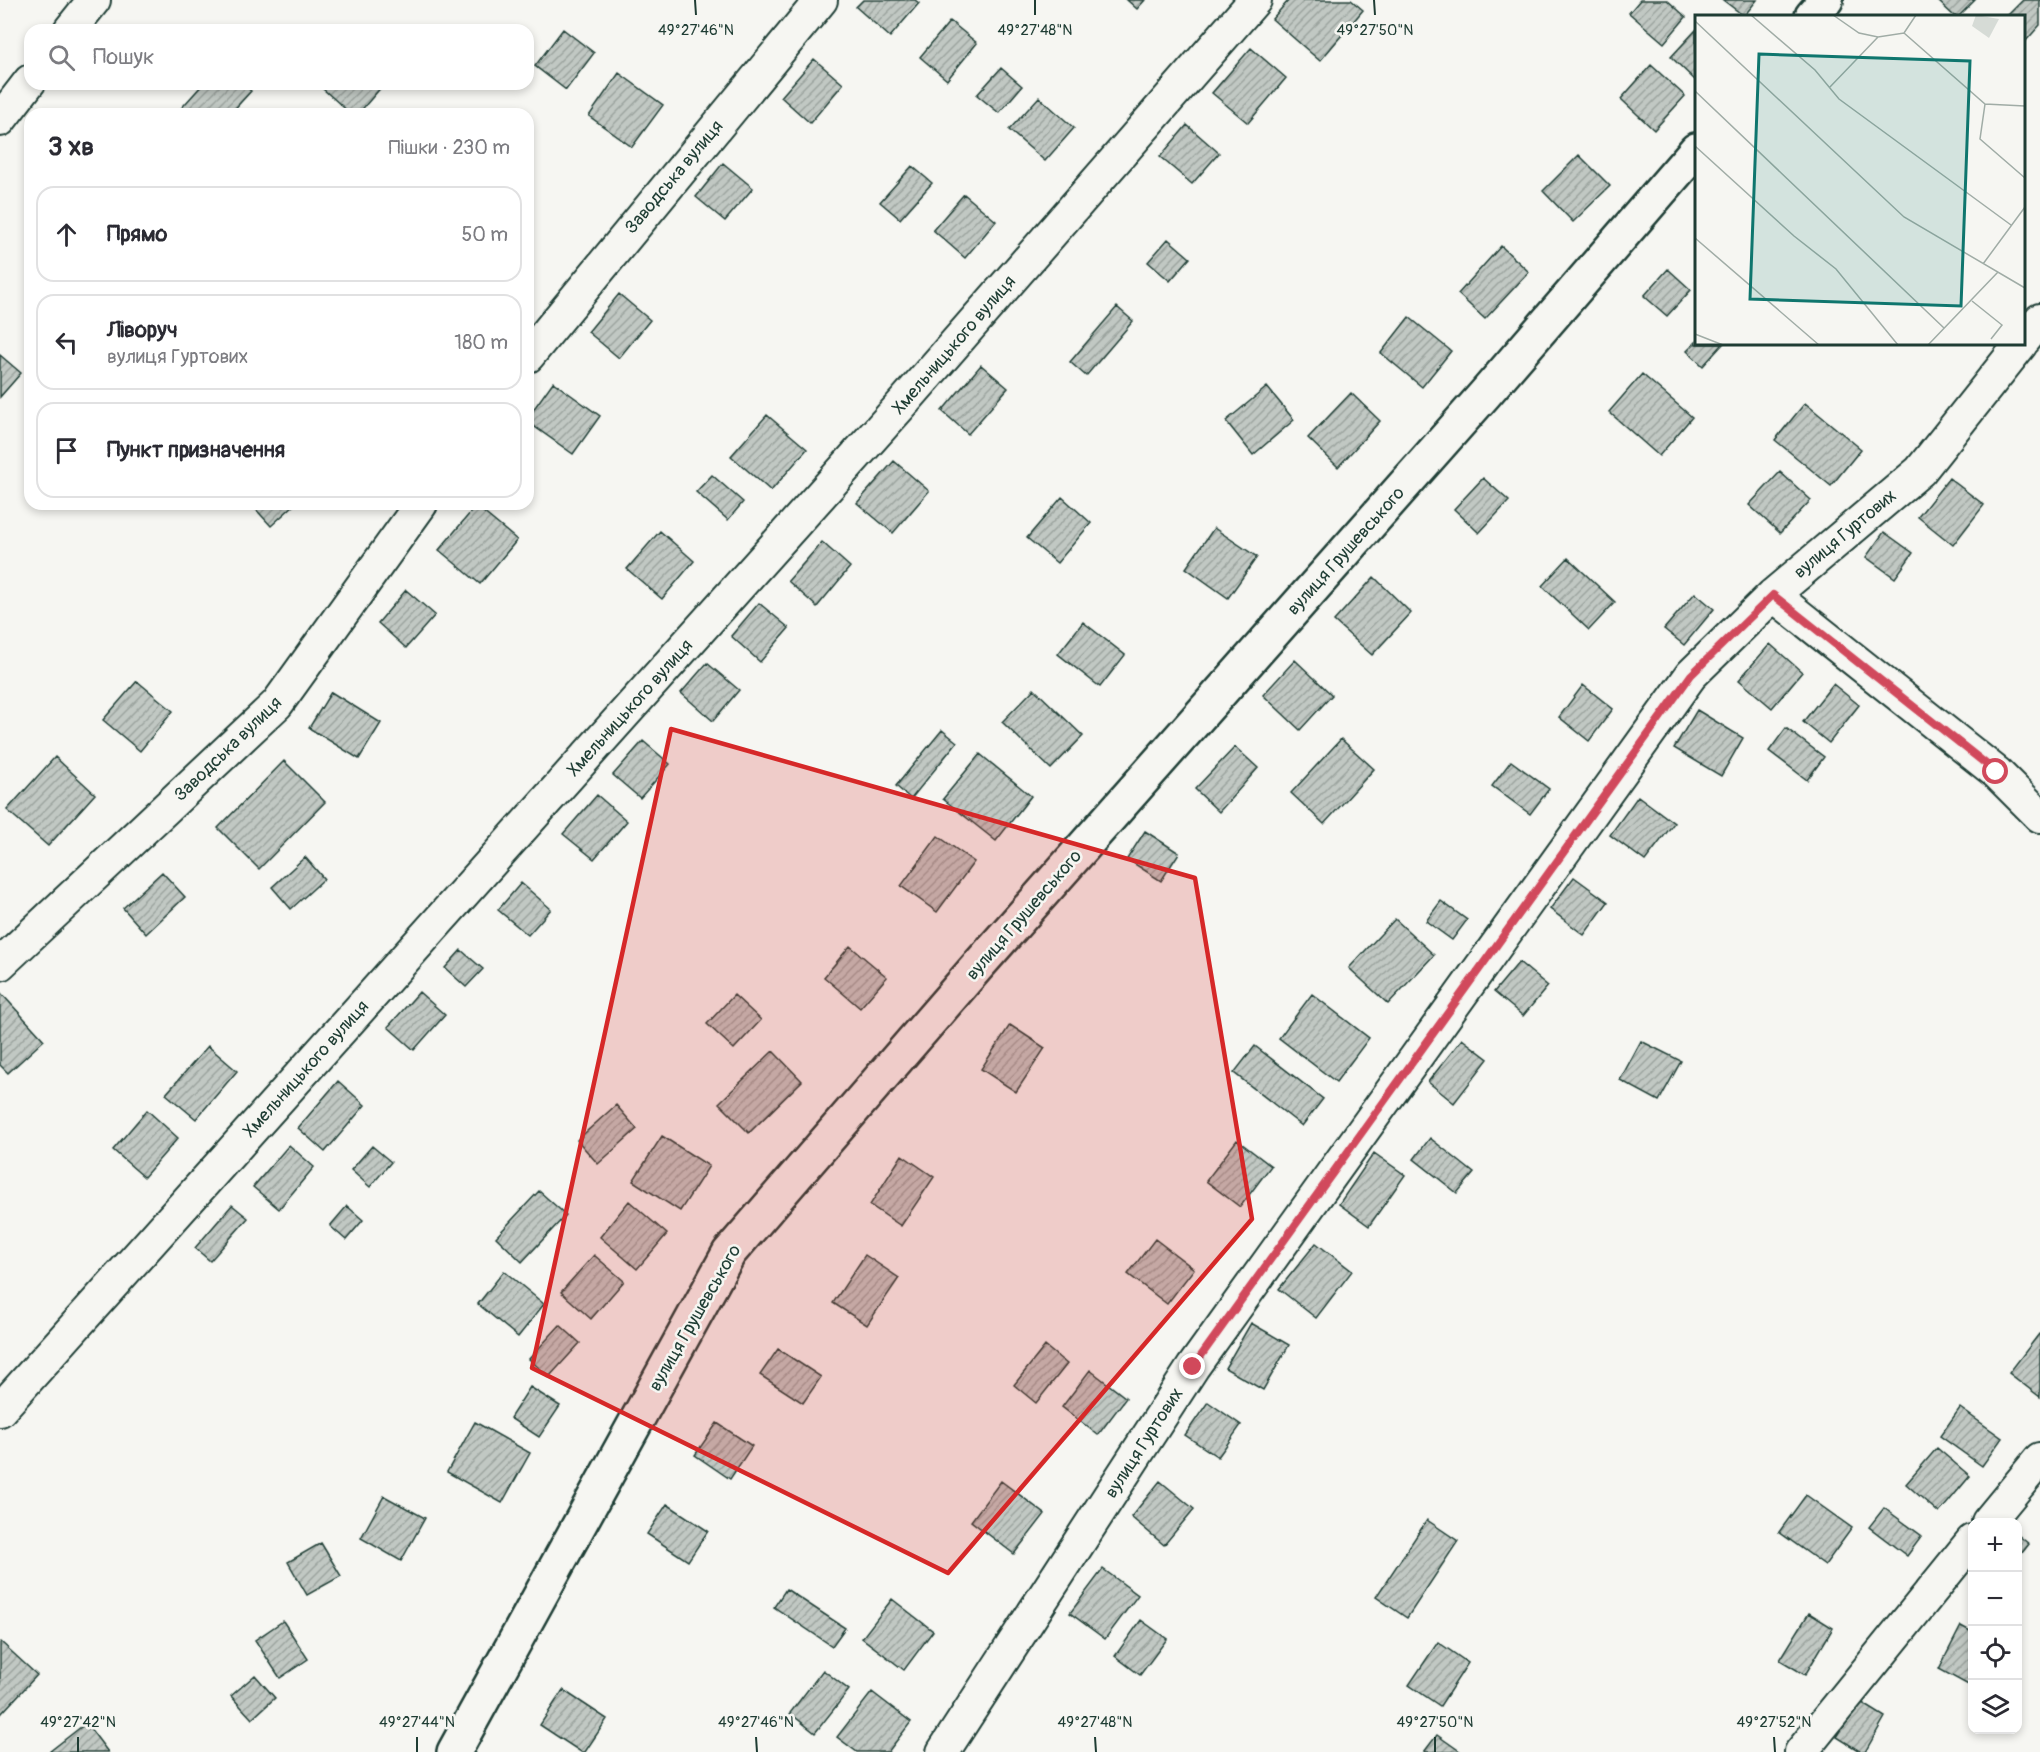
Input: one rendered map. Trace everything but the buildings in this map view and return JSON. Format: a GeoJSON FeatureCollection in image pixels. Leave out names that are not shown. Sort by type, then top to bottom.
{"type":"FeatureCollection","features":[{"type":"Feature","properties":{"kind":"street"},"geometry":{"type":"LineString","coordinates":[[75,24],[94,0]]}},
{"type":"Feature","properties":{"kind":"street","name":"Заводська вулиця"},"geometry":{"type":"LineString","coordinates":[[534,349],[821,0]]}},
{"type":"Feature","properties":{"kind":"street","name":"Хмельницького вулиця"},"geometry":{"type":"LineString","coordinates":[[0,1410],[904,402],[1255,0]]}},
{"type":"Feature","properties":{"kind":"street"},"geometry":{"type":"LineString","coordinates":[[1813,15],[1826,0]]}},
{"type":"Feature","properties":{"kind":"street"},"geometry":{"type":"LineString","coordinates":[[0,120],[24,89]]}},
{"type":"Feature","properties":{"kind":"street","name":"вулиця Грушевського"},"geometry":{"type":"LineString","coordinates":[[454,1752],[729,1253],[968,977],[1485,394],[1695,151]]}},
{"type":"Feature","properties":{"kind":"street","name":"вулиця Гуртових"},"geometry":{"type":"LineString","coordinates":[[2025,338],[2040,320]]}},
{"type":"Feature","properties":{"kind":"street","name":"вулиця Гуртових"},"geometry":{"type":"LineString","coordinates":[[943,1752],[1193,1367],[1691,675],[1773,595],[1920,471],[2020,345]]}},
{"type":"Feature","properties":{"kind":"street","name":"Заводська вулиця"},"geometry":{"type":"LineString","coordinates":[[0,964],[277,704],[418,510]]}},
{"type":"Feature","properties":{"kind":"street"},"geometry":{"type":"LineString","coordinates":[[1773,595],[1996,772],[2040,816]]}},
{"type":"Feature","properties":{"kind":"street"},"geometry":{"type":"LineString","coordinates":[[1991,1518],[2040,1459]]}},
{"type":"Feature","properties":{"kind":"street"},"geometry":{"type":"LineString","coordinates":[[1801,1752],[1968,1546]]}},
{"type":"Feature","properties":{"kind":"highlighted area"},"geometry":{"type":"Polygon","coordinates":[[[671,729],[1195,878],[1252,1219],[948,1573],[532,1368],[671,729]]]}},
{"type":"Feature","properties":{"kind":"route"},"geometry":{"type":"LineString","coordinates":[[1193,1367],[1691,675],[1773,595],[1996,772]]}}]}
